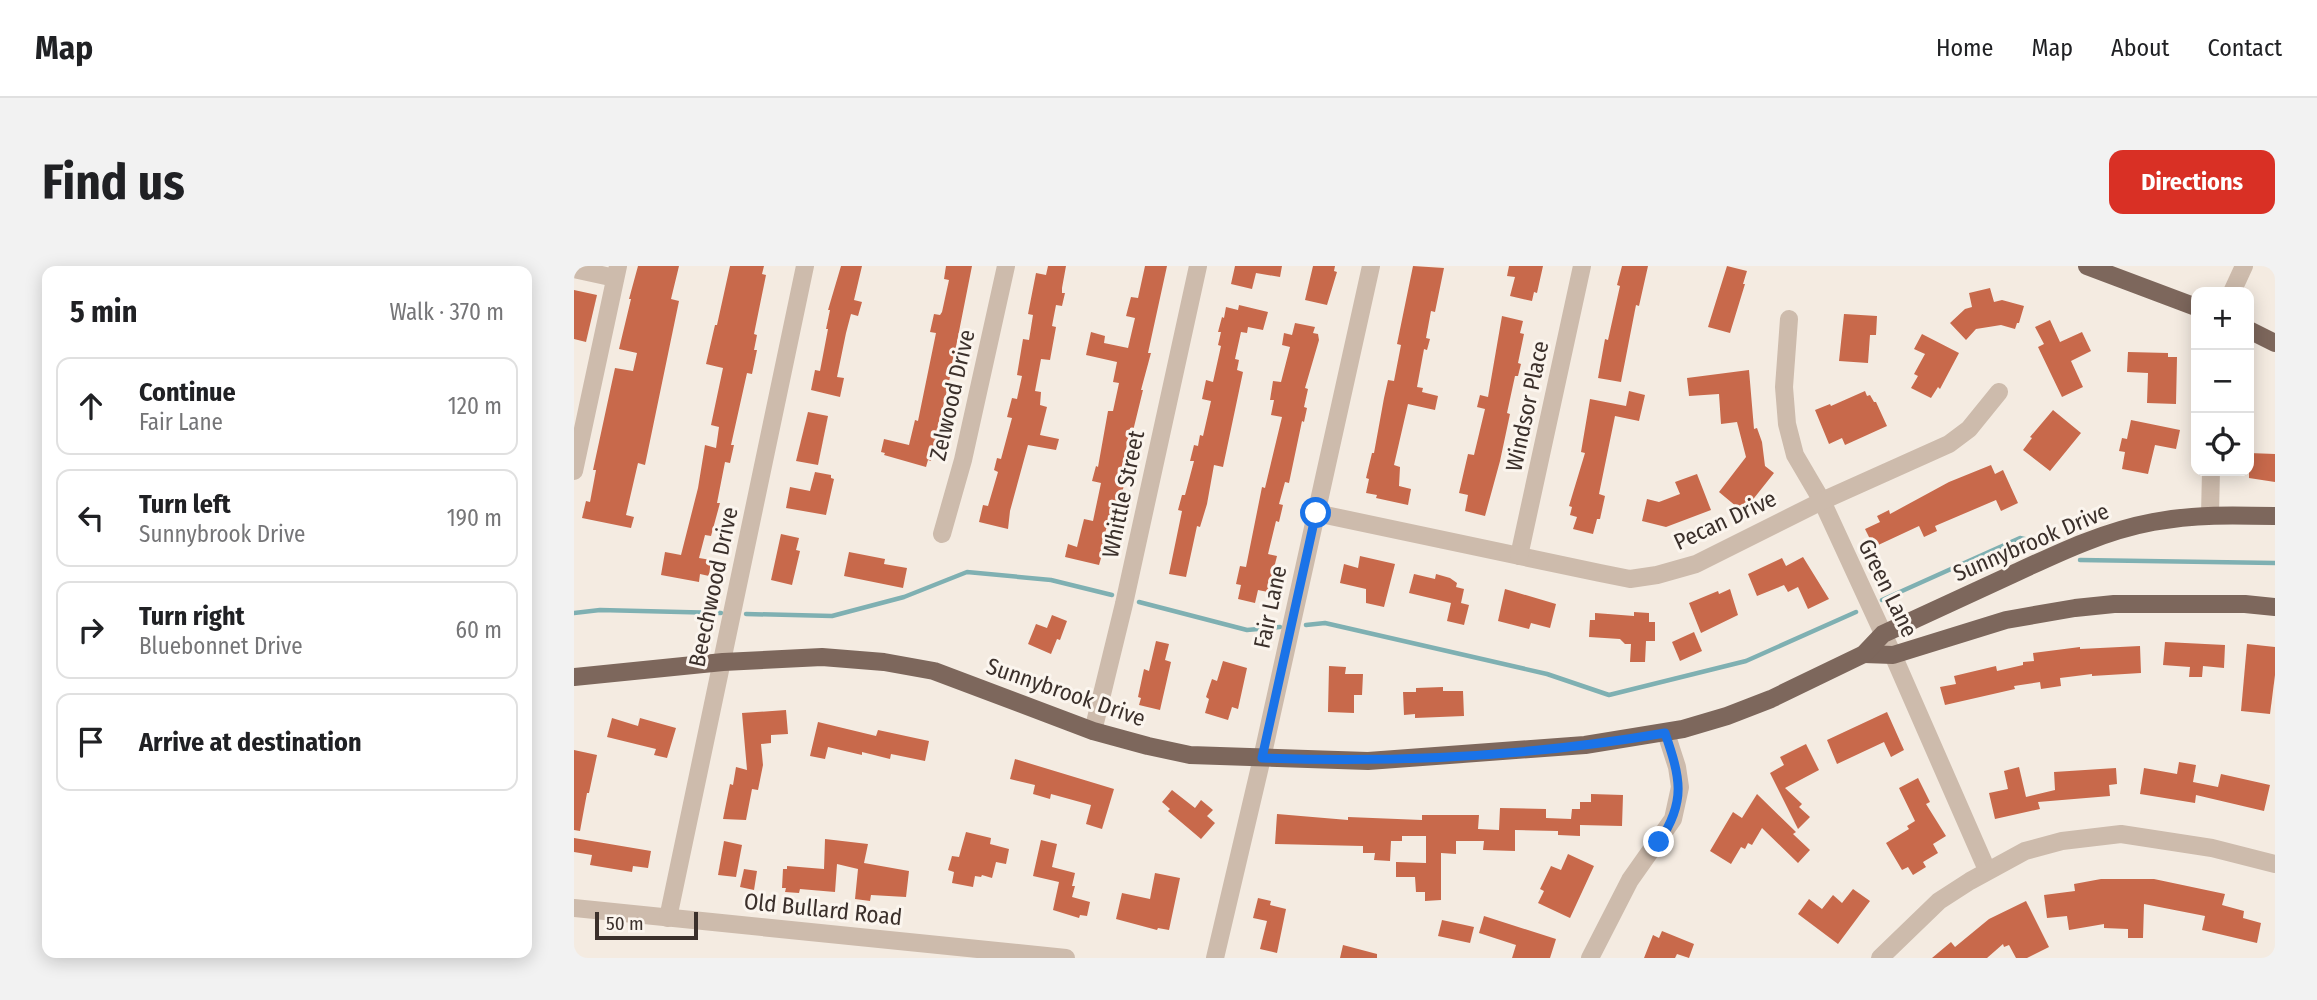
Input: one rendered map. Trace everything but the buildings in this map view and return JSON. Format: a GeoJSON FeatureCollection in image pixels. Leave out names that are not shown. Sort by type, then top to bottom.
{"type":"FeatureCollection","features":[{"type":"Feature","properties":{"kind":"main road"},"geometry":{"type":"LineString","coordinates":[[2087,266],[2191,305]]}},
{"type":"Feature","properties":{"kind":"main road"},"geometry":{"type":"LineString","coordinates":[[2254,332],[2275,343]]}},
{"type":"Feature","properties":{"kind":"main road","name":"Sunnybrook Drive"},"geometry":{"type":"LineString","coordinates":[[574,677],[723,662],[822,656],[922,669],[1093,731],[1190,755],[1398,759],[1585,745],[1665,733],[1727,716],[1771,699],[1864,654],[1883,634],[2100,536],[2152,522],[2210,515],[2275,516]]}},
{"type":"Feature","properties":{"kind":"main road","name":"Sunnybrook Drive"},"geometry":{"type":"LineString","coordinates":[[1864,654],[1893,655],[2006,620],[2075,608],[2114,604],[2245,604],[2275,607]]}},
{"type":"Feature","properties":{"kind":"street","name":"Beechwood Drive"},"geometry":{"type":"LineString","coordinates":[[668,918],[806,266]]}},
{"type":"Feature","properties":{"kind":"street","name":"Zelwood Drive"},"geometry":{"type":"LineString","coordinates":[[942,534],[963,460],[1006,266]]}},
{"type":"Feature","properties":{"kind":"street","name":"Whittle Street"},"geometry":{"type":"LineString","coordinates":[[1093,731],[1124,604],[1198,266]]}},
{"type":"Feature","properties":{"kind":"street","name":"Fair Lane"},"geometry":{"type":"LineString","coordinates":[[1215,958],[1371,266]]}},
{"type":"Feature","properties":{"kind":"street","name":"Windsor Place"},"geometry":{"type":"LineString","coordinates":[[1519,556],[1582,266]]}},
{"type":"Feature","properties":{"kind":"street"},"geometry":{"type":"LineString","coordinates":[[2234,287],[2244,266]]}},
{"type":"Feature","properties":{"kind":"street"},"geometry":{"type":"LineString","coordinates":[[574,269],[617,272],[579,428],[574,471]]}},
{"type":"Feature","properties":{"kind":"street","name":"Green Lane"},"geometry":{"type":"LineString","coordinates":[[1789,319],[1784,387],[1787,424],[1795,455],[1822,502],[1893,655],[1987,870]]}},
{"type":"Feature","properties":{"kind":"street","name":"Pecan Drive"},"geometry":{"type":"LineString","coordinates":[[1316,513],[1630,579],[1657,575],[1696,564],[1949,444],[1969,429],[1999,392]]}},
{"type":"Feature","properties":{"kind":"street"},"geometry":{"type":"LineString","coordinates":[[2210,515],[2211,476]]}},
{"type":"Feature","properties":{"kind":"street"},"geometry":{"type":"LineString","coordinates":[[1590,958],[1630,880],[1673,819],[1680,787],[1665,733]]}},
{"type":"Feature","properties":{"kind":"street"},"geometry":{"type":"LineString","coordinates":[[1880,958],[1939,901],[1987,870],[2025,850],[2062,841],[2121,834],[2212,848],[2275,864]]}},
{"type":"Feature","properties":{"kind":"street","name":"Old Bullard Road"},"geometry":{"type":"LineString","coordinates":[[574,908],[1066,958]]}},
{"type":"Feature","properties":{"kind":"waterway"},"geometry":{"type":"LineString","coordinates":[[1882,600],[2020,538],[2037,542]]}},
{"type":"Feature","properties":{"kind":"waterway"},"geometry":{"type":"LineString","coordinates":[[2080,560],[2275,563]]}},
{"type":"Feature","properties":{"kind":"waterway"},"geometry":{"type":"LineString","coordinates":[[746,614],[832,616],[904,597],[967,572],[1051,580],[1112,595]]}},
{"type":"Feature","properties":{"kind":"waterway"},"geometry":{"type":"LineString","coordinates":[[1139,602],[1247,630],[1280,627]]}},
{"type":"Feature","properties":{"kind":"waterway"},"geometry":{"type":"LineString","coordinates":[[574,613],[600,610],[721,613]]}},
{"type":"Feature","properties":{"kind":"waterway"},"geometry":{"type":"LineString","coordinates":[[1306,625],[1325,623],[1547,674],[1609,695],[1746,661],[1856,612]]}},
{"type":"Feature","properties":{"kind":"route"},"geometry":{"type":"LineString","coordinates":[[1316,513],[1262,758],[1368,761],[1585,745],[1665,733],[1680,787],[1673,819],[1659,842]]}}]}
